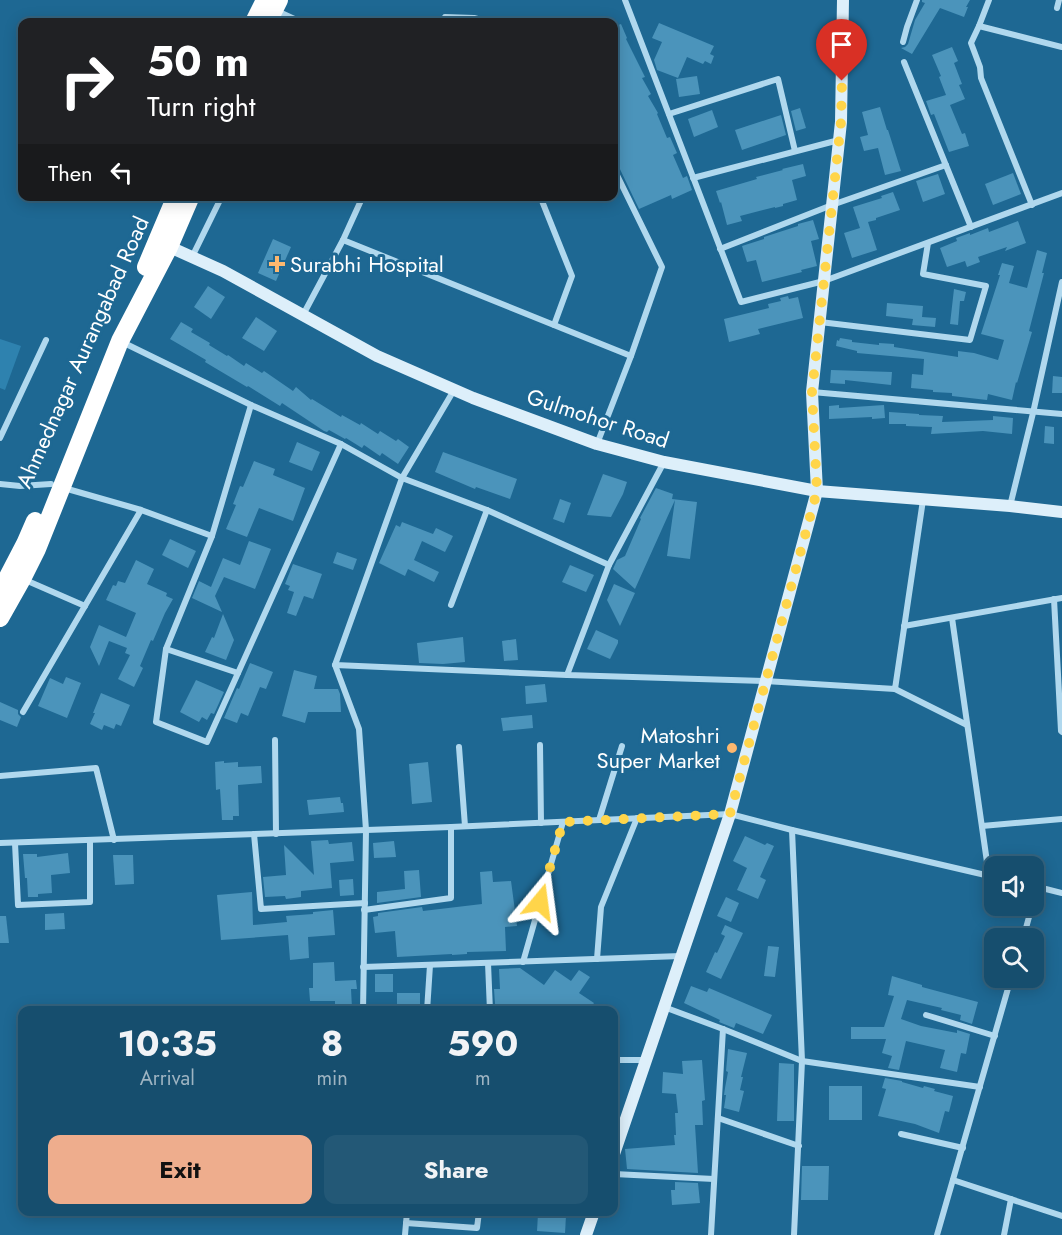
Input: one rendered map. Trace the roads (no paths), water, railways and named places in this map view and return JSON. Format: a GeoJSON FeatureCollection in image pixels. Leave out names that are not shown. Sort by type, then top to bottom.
{"type":"FeatureCollection","features":[{"type":"Feature","properties":{"kind":"highway"},"geometry":{"type":"LineString","coordinates":[[259,18],[272,8]]}},
{"type":"Feature","properties":{"kind":"highway","name":"Ahmednagar Aurangabad Road"},"geometry":{"type":"LineString","coordinates":[[0,592],[56,486],[163,244],[176,201]]}},
{"type":"Feature","properties":{"kind":"highway"},"geometry":{"type":"LineString","coordinates":[[0,618],[37,549],[56,486],[163,244],[188,201]]}},
{"type":"Feature","properties":{"kind":"street"},"geometry":{"type":"LineString","coordinates":[[626,0],[741,302],[824,281],[1062,193]]}},
{"type":"Feature","properties":{"kind":"street"},"geometry":{"type":"LineString","coordinates":[[618,1142],[730,814],[817,491],[812,392],[841,122],[843,0]]}},
{"type":"Feature","properties":{"kind":"street"},"geometry":{"type":"LineString","coordinates":[[903,42],[916,0]]}},
{"type":"Feature","properties":{"kind":"street"},"geometry":{"type":"LineString","coordinates":[[989,0],[971,43],[980,67],[981,78],[1032,205]]}},
{"type":"Feature","properties":{"kind":"street"},"geometry":{"type":"LineString","coordinates":[[1057,8],[1059,0]]}},
{"type":"Feature","properties":{"kind":"street"},"geometry":{"type":"LineString","coordinates":[[272,8],[293,18]]}},
{"type":"Feature","properties":{"kind":"street"},"geometry":{"type":"LineString","coordinates":[[444,18],[474,18]]}},
{"type":"Feature","properties":{"kind":"street"},"geometry":{"type":"LineString","coordinates":[[979,26],[1062,47]]}},
{"type":"Feature","properties":{"kind":"street"},"geometry":{"type":"LineString","coordinates":[[904,62],[972,227]]}},
{"type":"Feature","properties":{"kind":"street"},"geometry":{"type":"LineString","coordinates":[[669,114],[778,80],[795,151]]}},
{"type":"Feature","properties":{"kind":"street"},"geometry":{"type":"LineString","coordinates":[[693,178],[839,140]]}},
{"type":"Feature","properties":{"kind":"street"},"geometry":{"type":"LineString","coordinates":[[720,249],[832,205],[946,165]]}},
{"type":"Feature","properties":{"kind":"street"},"geometry":{"type":"LineString","coordinates":[[597,444],[631,357],[662,267],[618,178]]}},
{"type":"Feature","properties":{"kind":"street"},"geometry":{"type":"LineString","coordinates":[[191,258],[220,201]]}},
{"type":"Feature","properties":{"kind":"street"},"geometry":{"type":"LineString","coordinates":[[303,315],[343,240],[361,201]]}},
{"type":"Feature","properties":{"kind":"street"},"geometry":{"type":"LineString","coordinates":[[542,201],[572,276],[554,325]]}},
{"type":"Feature","properties":{"kind":"street"},"geometry":{"type":"LineString","coordinates":[[343,240],[631,357]]}},
{"type":"Feature","properties":{"kind":"street"},"geometry":{"type":"LineString","coordinates":[[820,322],[970,340],[986,286],[922,274],[928,243]]}},
{"type":"Feature","properties":{"kind":"street","name":"Gulmohor Road"},"geometry":{"type":"LineString","coordinates":[[163,244],[232,275],[377,356],[473,398],[597,444],[664,462],[817,491],[1062,512]]}},
{"type":"Feature","properties":{"kind":"street"},"geometry":{"type":"LineString","coordinates":[[1010,506],[1062,282]]}},
{"type":"Feature","properties":{"kind":"street"},"geometry":{"type":"LineString","coordinates":[[0,438],[46,340]]}},
{"type":"Feature","properties":{"kind":"street"},"geometry":{"type":"LineString","coordinates":[[120,341],[251,405],[341,444],[402,478],[487,510],[609,565]]}},
{"type":"Feature","properties":{"kind":"street"},"geometry":{"type":"LineString","coordinates":[[363,1006],[366,830],[359,729],[335,665],[402,478],[454,390]]}},
{"type":"Feature","properties":{"kind":"street"},"geometry":{"type":"LineString","coordinates":[[812,392],[1062,414]]}},
{"type":"Feature","properties":{"kind":"street"},"geometry":{"type":"LineString","coordinates":[[251,405],[212,536],[166,649],[156,722],[207,742],[341,444]]}},
{"type":"Feature","properties":{"kind":"street"},"geometry":{"type":"LineString","coordinates":[[567,675],[609,565],[664,462]]}},
{"type":"Feature","properties":{"kind":"street"},"geometry":{"type":"LineString","coordinates":[[0,484],[56,486],[141,510],[212,536]]}},
{"type":"Feature","properties":{"kind":"street"},"geometry":{"type":"LineString","coordinates":[[895,689],[923,500]]}},
{"type":"Feature","properties":{"kind":"street"},"geometry":{"type":"LineString","coordinates":[[23,712],[141,510]]}},
{"type":"Feature","properties":{"kind":"street"},"geometry":{"type":"LineString","coordinates":[[451,605],[487,510]]}},
{"type":"Feature","properties":{"kind":"street"},"geometry":{"type":"LineString","coordinates":[[22,579],[85,606]]}},
{"type":"Feature","properties":{"kind":"street"},"geometry":{"type":"LineString","coordinates":[[904,626],[1062,597]]}},
{"type":"Feature","properties":{"kind":"street"},"geometry":{"type":"LineString","coordinates":[[1054,599],[1062,732]]}},
{"type":"Feature","properties":{"kind":"street"},"geometry":{"type":"LineString","coordinates":[[952,618],[988,856]]}},
{"type":"Feature","properties":{"kind":"street"},"geometry":{"type":"LineString","coordinates":[[166,649],[238,673]]}},
{"type":"Feature","properties":{"kind":"street"},"geometry":{"type":"LineString","coordinates":[[335,665],[765,681],[895,689],[967,725]]}},
{"type":"Feature","properties":{"kind":"street"},"geometry":{"type":"LineString","coordinates":[[275,740],[276,834]]}},
{"type":"Feature","properties":{"kind":"street"},"geometry":{"type":"LineString","coordinates":[[540,745],[541,823]]}},
{"type":"Feature","properties":{"kind":"street"},"geometry":{"type":"LineString","coordinates":[[599,820],[622,746]]}},
{"type":"Feature","properties":{"kind":"street"},"geometry":{"type":"LineString","coordinates":[[459,747],[465,826]]}},
{"type":"Feature","properties":{"kind":"street"},"geometry":{"type":"LineString","coordinates":[[0,776],[96,768],[114,840]]}},
{"type":"Feature","properties":{"kind":"street"},"geometry":{"type":"LineString","coordinates":[[0,843],[276,834],[730,814],[984,874]]}},
{"type":"Feature","properties":{"kind":"street"},"geometry":{"type":"LineString","coordinates":[[597,959],[601,906],[638,818]]}},
{"type":"Feature","properties":{"kind":"street"},"geometry":{"type":"LineString","coordinates":[[982,826],[1062,819]]}},
{"type":"Feature","properties":{"kind":"street"},"geometry":{"type":"LineString","coordinates":[[523,962],[563,822]]}},
{"type":"Feature","properties":{"kind":"street"},"geometry":{"type":"LineString","coordinates":[[254,834],[261,909],[365,907],[450,898],[451,827]]}},
{"type":"Feature","properties":{"kind":"street"},"geometry":{"type":"LineString","coordinates":[[792,830],[802,1061],[794,1235]]}},
{"type":"Feature","properties":{"kind":"street"},"geometry":{"type":"LineString","coordinates":[[15,843],[18,905],[90,902],[90,841]]}},
{"type":"Feature","properties":{"kind":"street"},"geometry":{"type":"LineString","coordinates":[[1044,889],[1062,893]]}},
{"type":"Feature","properties":{"kind":"street"},"geometry":{"type":"LineString","coordinates":[[363,968],[681,956]]}},
{"type":"Feature","properties":{"kind":"street"},"geometry":{"type":"LineString","coordinates":[[488,963],[490,1006]]}},
{"type":"Feature","properties":{"kind":"street"},"geometry":{"type":"LineString","coordinates":[[427,1006],[430,965]]}},
{"type":"Feature","properties":{"kind":"street"},"geometry":{"type":"LineString","coordinates":[[938,1235],[1008,988]]}},
{"type":"Feature","properties":{"kind":"street"},"geometry":{"type":"LineString","coordinates":[[664,1007],[802,1061],[980,1087]]}},
{"type":"Feature","properties":{"kind":"street"},"geometry":{"type":"LineString","coordinates":[[926,1015],[995,1036]]}},
{"type":"Feature","properties":{"kind":"street"},"geometry":{"type":"LineString","coordinates":[[711,1235],[723,1029]]}},
{"type":"Feature","properties":{"kind":"street"},"geometry":{"type":"LineString","coordinates":[[618,1060],[646,1060]]}},
{"type":"Feature","properties":{"kind":"street"},"geometry":{"type":"LineString","coordinates":[[718,1118],[799,1146]]}},
{"type":"Feature","properties":{"kind":"street"},"geometry":{"type":"LineString","coordinates":[[902,1134],[963,1148]]}},
{"type":"Feature","properties":{"kind":"street"},"geometry":{"type":"LineString","coordinates":[[618,1174],[714,1179]]}},
{"type":"Feature","properties":{"kind":"street"},"geometry":{"type":"LineString","coordinates":[[953,1180],[1062,1216]]}},
{"type":"Feature","properties":{"kind":"street"},"geometry":{"type":"LineString","coordinates":[[1004,1235],[1011,1199]]}},
{"type":"Feature","properties":{"kind":"street"},"geometry":{"type":"LineString","coordinates":[[405,1235],[407,1216]]}},
{"type":"Feature","properties":{"kind":"street"},"geometry":{"type":"LineString","coordinates":[[406,1223],[477,1228],[478,1216]]}},
{"type":"Feature","properties":{"kind":"street"},"geometry":{"type":"LineString","coordinates":[[586,1235],[593,1216]]}},
{"type":"Feature","properties":{"kind":"place","name":"Surabhi Hospital"},"geometry":{"type":"Point","coordinates":[277,264]}},
{"type":"Feature","properties":{"kind":"place","name":"Matoshri Super Market"},"geometry":{"type":"Point","coordinates":[732,748]}}]}
